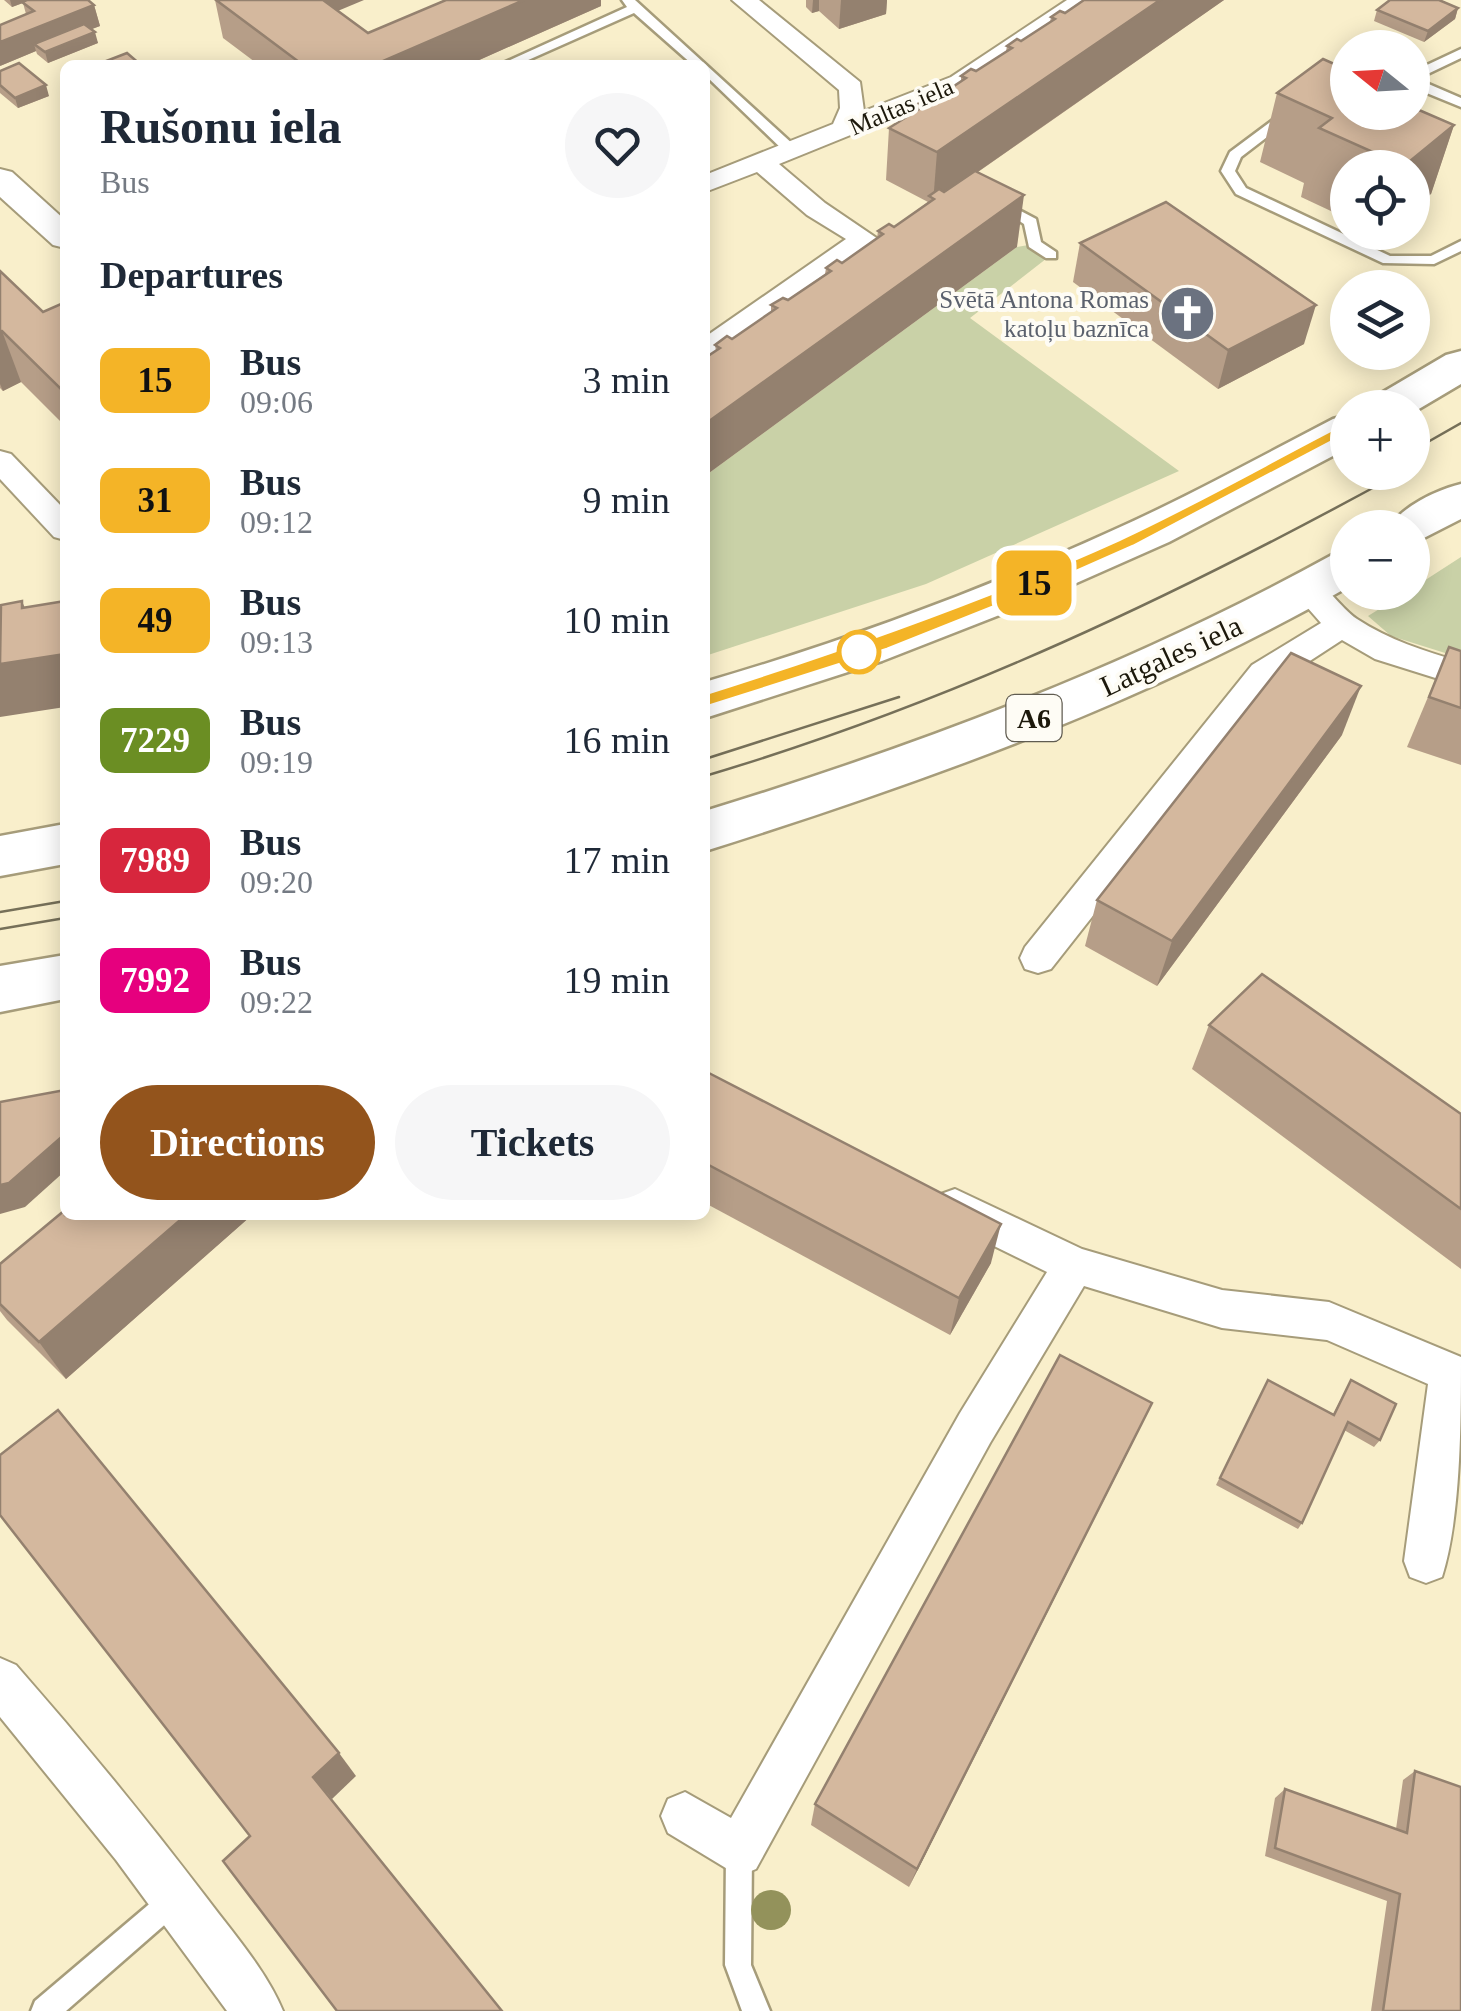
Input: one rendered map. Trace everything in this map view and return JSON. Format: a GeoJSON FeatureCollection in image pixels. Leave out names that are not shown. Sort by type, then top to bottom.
{"type":"FeatureCollection","features":[{"type":"Feature","properties":{"kind":"highway"},"geometry":{"type":"LineString","coordinates":[[1419,390],[1461,365]]}},
{"type":"Feature","properties":{"kind":"highway"},"geometry":{"type":"LineString","coordinates":[[710,698],[881,645],[1010,594],[1128,542],[1330,438]]}},
{"type":"Feature","properties":{"kind":"highway"},"geometry":{"type":"LineString","coordinates":[[1430,517],[1461,499]]}},
{"type":"Feature","properties":{"kind":"highway","name":"Latgales iela"},"geometry":{"type":"LineString","coordinates":[[710,830],[985,739],[1118,683],[1328,578]]}},
{"type":"Feature","properties":{"kind":"highway"},"geometry":{"type":"LineString","coordinates":[[0,856],[60,845]]}},
{"type":"Feature","properties":{"kind":"highway"},"geometry":{"type":"LineString","coordinates":[[0,989],[60,979]]}},
{"type":"Feature","properties":{"kind":"street"},"geometry":{"type":"LineString","coordinates":[[744,0],[851,87],[879,93],[932,95]]}},
{"type":"Feature","properties":{"kind":"street","name":"Maltas iela"},"geometry":{"type":"LineString","coordinates":[[710,182],[960,82],[1082,0]]}},
{"type":"Feature","properties":{"kind":"street"},"geometry":{"type":"LineString","coordinates":[[842,130],[853,108],[851,87]]}},
{"type":"Feature","properties":{"kind":"street"},"geometry":{"type":"LineString","coordinates":[[710,347],[864,239],[816,209],[761,162]]}},
{"type":"Feature","properties":{"kind":"street"},"geometry":{"type":"LineString","coordinates":[[0,179],[60,233]]}},
{"type":"Feature","properties":{"kind":"street"},"geometry":{"type":"LineString","coordinates":[[0,461],[60,524]]}},
{"type":"Feature","properties":{"kind":"street"},"geometry":{"type":"LineString","coordinates":[[1328,578],[1342,625],[1388,650],[1461,674]]}},
{"type":"Feature","properties":{"kind":"street"},"geometry":{"type":"LineString","coordinates":[[1038,958],[1264,674],[1342,625]]}},
{"type":"Feature","properties":{"kind":"street"},"geometry":{"type":"LineString","coordinates":[[930,1194],[1074,1265],[1222,1309],[1329,1321],[1456,1375],[1426,1561]]}},
{"type":"Feature","properties":{"kind":"street"},"geometry":{"type":"LineString","coordinates":[[685,1816],[739,1852],[975,1428],[1074,1265]]}},
{"type":"Feature","properties":{"kind":"street"},"geometry":{"type":"LineString","coordinates":[[0,1681],[79,1772],[178,1897],[258,2011]]}},
{"type":"Feature","properties":{"kind":"lane"},"geometry":{"type":"LineString","coordinates":[[516,60],[631,4],[653,19],[696,60]]}},
{"type":"Feature","properties":{"kind":"lane"},"geometry":{"type":"LineString","coordinates":[[1430,69],[1461,53]]}},
{"type":"Feature","properties":{"kind":"lane"},"geometry":{"type":"LineString","coordinates":[[710,74],[790,149]]}},
{"type":"Feature","properties":{"kind":"lane"},"geometry":{"type":"LineString","coordinates":[[1430,88],[1461,103]]}},
{"type":"Feature","properties":{"kind":"lane"},"geometry":{"type":"LineString","coordinates":[[1305,104],[1235,155],[1228,171],[1241,191],[1388,260],[1434,260],[1461,244]]}},
{"type":"Feature","properties":{"kind":"lane"},"geometry":{"type":"LineString","coordinates":[[996,202],[1031,222],[1034,244],[1052,254]]}},
{"type":"Feature","properties":{"kind":"lane"},"geometry":{"type":"LineString","coordinates":[[739,1852],[738,1965],[756,2011]]}},
{"type":"Feature","properties":{"kind":"lane"},"geometry":{"type":"LineString","coordinates":[[45,2011],[178,1897]]}},
{"type":"Feature","properties":{"kind":"green space"},"geometry":{"type":"Polygon","coordinates":[[[1034,244],[1051,255],[970,318],[1179,471],[926,584],[710,654],[710,472],[1017,247],[1034,244]]]}},
{"type":"Feature","properties":{"kind":"green space"},"geometry":{"type":"Polygon","coordinates":[[[1461,557],[1461,658],[1391,636],[1368,616],[1378,610],[1430,610],[1430,577],[1461,557]]]}},
{"type":"Feature","properties":{"kind":"building"},"geometry":{"type":"Polygon","coordinates":[[[88,0],[94,5],[0,42],[0,25],[34,11],[22,2],[88,0]]]}},
{"type":"Feature","properties":{"kind":"building"},"geometry":{"type":"Polygon","coordinates":[[[216,0],[323,0],[368,33],[446,0],[524,0],[386,60],[296,60],[216,0]]]}},
{"type":"Feature","properties":{"kind":"building"},"geometry":{"type":"Polygon","coordinates":[[[1084,0],[1160,0],[937,152],[889,128],[919,109],[914,106],[925,100],[930,102],[966,78],[961,76],[971,69],[976,71],[1012,48],[1007,46],[1017,39],[1021,41],[1055,19],[1051,17],[1060,11],[1065,13],[1084,0]]]}},
{"type":"Feature","properties":{"kind":"building"},"geometry":{"type":"Polygon","coordinates":[[[1390,0],[1439,0],[1458,8],[1429,30],[1377,10],[1390,0]]]}},
{"type":"Feature","properties":{"kind":"building"},"geometry":{"type":"Polygon","coordinates":[[[84,24],[95,32],[45,52],[34,44],[84,24]]]}},
{"type":"Feature","properties":{"kind":"building"},"geometry":{"type":"Polygon","coordinates":[[[127,53],[135,60],[109,60],[127,53]]]}},
{"type":"Feature","properties":{"kind":"building"},"geometry":{"type":"Polygon","coordinates":[[[1323,59],[1330,62],[1330,117],[1277,93],[1323,59]]]}},
{"type":"Feature","properties":{"kind":"building"},"geometry":{"type":"Polygon","coordinates":[[[19,63],[46,85],[15,98],[0,85],[0,71],[19,63]]]}},
{"type":"Feature","properties":{"kind":"building"},"geometry":{"type":"Polygon","coordinates":[[[1430,115],[1454,125],[1424,150],[1368,150],[1319,128],[1330,120],[1330,130],[1430,130],[1430,115]]]}},
{"type":"Feature","properties":{"kind":"building"},"geometry":{"type":"Polygon","coordinates":[[[975,171],[1024,195],[710,420],[710,355],[720,348],[715,345],[727,336],[732,339],[777,308],[771,305],[783,298],[788,300],[831,271],[826,268],[837,260],[842,263],[883,234],[878,231],[889,224],[894,227],[934,199],[929,196],[939,189],[944,192],[975,171]]]}},
{"type":"Feature","properties":{"kind":"building"},"geometry":{"type":"Polygon","coordinates":[[[1166,202],[1316,305],[1228,350],[1080,243],[1166,202]]]}},
{"type":"Feature","properties":{"kind":"building"},"geometry":{"type":"Polygon","coordinates":[[[0,271],[43,312],[60,304],[60,388],[2,331],[0,271]]]}},
{"type":"Feature","properties":{"kind":"building"},"geometry":{"type":"Polygon","coordinates":[[[22,601],[22,608],[60,602],[60,655],[0,664],[1,605],[22,601]]]}},
{"type":"Feature","properties":{"kind":"building"},"geometry":{"type":"Polygon","coordinates":[[[1449,647],[1461,651],[1461,708],[1429,697],[1449,647]]]}},
{"type":"Feature","properties":{"kind":"building"},"geometry":{"type":"Polygon","coordinates":[[[1291,653],[1361,686],[1172,941],[1097,900],[1291,653]]]}},
{"type":"Feature","properties":{"kind":"building"},"geometry":{"type":"Polygon","coordinates":[[[1262,974],[1461,1114],[1461,1209],[1209,1025],[1262,974]]]}},
{"type":"Feature","properties":{"kind":"building"},"geometry":{"type":"Polygon","coordinates":[[[710,1074],[1001,1224],[959,1298],[710,1166],[710,1074]]]}},
{"type":"Feature","properties":{"kind":"building"},"geometry":{"type":"Polygon","coordinates":[[[60,1091],[60,1138],[9,1183],[0,1185],[0,1102],[60,1091]]]}},
{"type":"Feature","properties":{"kind":"building"},"geometry":{"type":"Polygon","coordinates":[[[60,1214],[60,1220],[180,1220],[39,1342],[0,1304],[0,1264],[60,1214]]]}},
{"type":"Feature","properties":{"kind":"building"},"geometry":{"type":"Polygon","coordinates":[[[1060,1355],[1152,1403],[917,1869],[815,1804],[1060,1355]]]}},
{"type":"Feature","properties":{"kind":"building"},"geometry":{"type":"Polygon","coordinates":[[[1268,1380],[1334,1415],[1351,1380],[1396,1404],[1380,1440],[1348,1422],[1302,1523],[1220,1478],[1268,1380]]]}},
{"type":"Feature","properties":{"kind":"building"},"geometry":{"type":"Polygon","coordinates":[[[58,1410],[339,1753],[313,1777],[502,2011],[337,2011],[223,1861],[250,1836],[0,1515],[0,1455],[58,1410]]]}},
{"type":"Feature","properties":{"kind":"building"},"geometry":{"type":"Polygon","coordinates":[[[1415,1771],[1461,1787],[1461,2011],[1383,2011],[1400,1894],[1275,1848],[1285,1789],[1407,1833],[1415,1771]]]}},
{"type":"Feature","properties":{"kind":"tram line"},"geometry":{"type":"LineString","coordinates":[[1430,441],[1461,423]]}},
{"type":"Feature","properties":{"kind":"tram line"},"geometry":{"type":"LineString","coordinates":[[710,774],[886,715],[1062,643],[1233,561],[1368,490]]}},
{"type":"Feature","properties":{"kind":"tram line"},"geometry":{"type":"LineString","coordinates":[[710,757],[899,697]]}},
{"type":"Feature","properties":{"kind":"tram line"},"geometry":{"type":"LineString","coordinates":[[0,912],[60,902]]}},
{"type":"Feature","properties":{"kind":"tram line"},"geometry":{"type":"LineString","coordinates":[[0,929],[60,919]]}},
{"type":"Feature","properties":{"kind":"bus line","name":"15"},"geometry":{"type":"LineString","coordinates":[[710,698],[881,645],[1010,594],[1128,542],[1330,438]]}},
{"type":"Feature","properties":{"kind":"place","name":"Svētā Antona Romas katoļu baznīca"},"geometry":{"type":"Point","coordinates":[1188,313]}}]}
